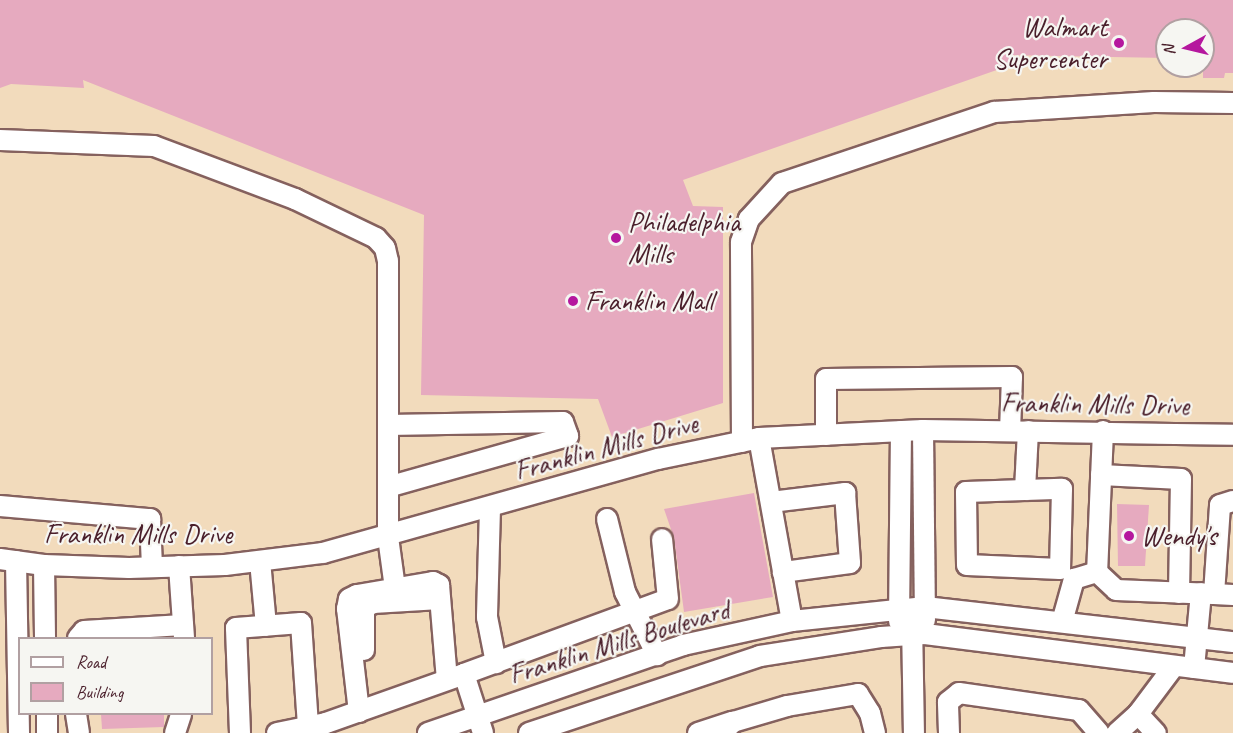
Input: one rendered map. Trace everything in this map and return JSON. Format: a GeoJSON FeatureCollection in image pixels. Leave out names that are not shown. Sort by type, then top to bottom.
{"type":"FeatureCollection","features":[{"type":"Feature","properties":{"kind":"street"},"geometry":{"type":"LineString","coordinates":[[792,621],[771,502],[751,440],[741,242],[749,219],[782,183],[994,112],[1154,102],[1233,103]]}},
{"type":"Feature","properties":{"kind":"street"},"geometry":{"type":"LineString","coordinates":[[0,140],[154,146],[295,199],[376,238],[385,248],[388,261],[388,537],[395,588]]}},
{"type":"Feature","properties":{"kind":"street"},"geometry":{"type":"LineString","coordinates":[[826,435],[825,379],[1012,377],[1025,490]]}},
{"type":"Feature","properties":{"kind":"street"},"geometry":{"type":"LineString","coordinates":[[388,425],[563,422],[568,436],[388,487]]}},
{"type":"Feature","properties":{"kind":"street"},"geometry":{"type":"LineString","coordinates":[[914,733],[912,608],[923,430]]}},
{"type":"Feature","properties":{"kind":"street","name":"Franklin Mills Drive"},"geometry":{"type":"LineString","coordinates":[[8,560],[44,565],[152,567],[260,561],[323,553],[388,537],[658,459],[751,440],[923,430],[1103,431],[1233,435]]}},
{"type":"Feature","properties":{"kind":"street"},"geometry":{"type":"LineString","coordinates":[[901,431],[912,635]]}},
{"type":"Feature","properties":{"kind":"street"},"geometry":{"type":"LineString","coordinates":[[1097,572],[1103,431]]}},
{"type":"Feature","properties":{"kind":"street"},"geometry":{"type":"LineString","coordinates":[[1101,475],[1181,479],[1179,592]]}},
{"type":"Feature","properties":{"kind":"street"},"geometry":{"type":"LineString","coordinates":[[1062,622],[1067,574],[1062,489],[966,492],[967,565],[1067,574],[1097,572],[1116,590],[1216,594]]}},
{"type":"Feature","properties":{"kind":"street"},"geometry":{"type":"LineString","coordinates":[[771,502],[845,493],[850,563],[783,572]]}},
{"type":"Feature","properties":{"kind":"street"},"geometry":{"type":"LineString","coordinates":[[1117,733],[1184,667],[1216,594],[1220,504],[1233,501]]}},
{"type":"Feature","properties":{"kind":"street"},"geometry":{"type":"LineString","coordinates":[[0,506],[150,519],[152,567]]}},
{"type":"Feature","properties":{"kind":"street"},"geometry":{"type":"LineString","coordinates":[[490,508],[487,617],[496,663]]}},
{"type":"Feature","properties":{"kind":"street"},"geometry":{"type":"LineString","coordinates":[[607,519],[633,612],[657,654]]}},
{"type":"Feature","properties":{"kind":"street"},"geometry":{"type":"LineString","coordinates":[[277,733],[321,728],[363,710],[668,599],[662,539]]}},
{"type":"Feature","properties":{"kind":"street"},"geometry":{"type":"LineString","coordinates":[[8,560],[18,704]]}},
{"type":"Feature","properties":{"kind":"street"},"geometry":{"type":"LineString","coordinates":[[260,561],[266,626]]}},
{"type":"Feature","properties":{"kind":"street"},"geometry":{"type":"LineString","coordinates":[[44,565],[45,637]]}},
{"type":"Feature","properties":{"kind":"street"},"geometry":{"type":"LineString","coordinates":[[81,635],[183,632],[178,566]]}},
{"type":"Feature","properties":{"kind":"street"},"geometry":{"type":"LineString","coordinates":[[363,710],[349,599],[433,582],[439,585],[456,677],[481,725]]}},
{"type":"Feature","properties":{"kind":"street"},"geometry":{"type":"LineString","coordinates":[[363,710],[364,608],[373,603],[440,599]]}},
{"type":"Feature","properties":{"kind":"street","name":"Franklin Mills Boulevard"},"geometry":{"type":"LineString","coordinates":[[428,733],[481,725],[657,654],[792,621],[912,608],[1062,622],[1233,642]]}},
{"type":"Feature","properties":{"kind":"street"},"geometry":{"type":"LineString","coordinates":[[240,733],[236,628],[300,623],[321,728]]}},
{"type":"Feature","properties":{"kind":"street","name":"Franklin Mills Boulevard"},"geometry":{"type":"LineString","coordinates":[[529,733],[760,656],[912,635],[1233,673]]}},
{"type":"Feature","properties":{"kind":"street"},"geometry":{"type":"LineString","coordinates":[[949,733],[948,702],[959,693],[1079,710],[1099,733]]}},
{"type":"Feature","properties":{"kind":"street"},"geometry":{"type":"LineString","coordinates":[[698,733],[728,728],[787,706],[858,694],[870,712],[874,733]]}},
{"type":"Feature","properties":{"kind":"street"},"geometry":{"type":"LineString","coordinates":[[1138,714],[1156,733]]}},
{"type":"Feature","properties":{"kind":"street"},"geometry":{"type":"LineString","coordinates":[[19,715],[20,733]]}},
{"type":"Feature","properties":{"kind":"street"},"geometry":{"type":"LineString","coordinates":[[46,715],[47,733]]}},
{"type":"Feature","properties":{"kind":"street"},"geometry":{"type":"LineString","coordinates":[[76,715],[79,733]]}},
{"type":"Feature","properties":{"kind":"street"},"geometry":{"type":"LineString","coordinates":[[175,733],[181,715]]}},
{"type":"Feature","properties":{"kind":"street"},"geometry":{"type":"LineString","coordinates":[[188,733],[190,715]]}},
{"type":"Feature","properties":{"kind":"building","name":"Franklin Mall"},"geometry":{"type":"Polygon","coordinates":[[[0,0],[1233,0],[1233,73],[1225,73],[1224,78],[1215,78],[1215,18],[1155,18],[1155,58],[1009,55],[1011,65],[683,180],[693,206],[723,207],[723,403],[612,437],[598,399],[421,395],[424,215],[83,80],[84,88],[11,84],[0,88],[0,0]]]}},
{"type":"Feature","properties":{"kind":"building"},"geometry":{"type":"Polygon","coordinates":[[[754,493],[773,597],[684,612],[674,538],[664,509],[754,493]]]}},
{"type":"Feature","properties":{"kind":"building","name":"Wendy's"},"geometry":{"type":"Polygon","coordinates":[[[1117,504],[1149,505],[1145,566],[1118,566],[1117,504]]]}},
{"type":"Feature","properties":{"kind":"building"},"geometry":{"type":"Polygon","coordinates":[[[101,715],[164,715],[164,727],[102,729],[101,715]]]}},
{"type":"Feature","properties":{"kind":"place","name":"Walmart Supercenter"},"geometry":{"type":"Point","coordinates":[1119,43]}},
{"type":"Feature","properties":{"kind":"place","name":"Philadelphia Mills"},"geometry":{"type":"Point","coordinates":[616,238]}},
{"type":"Feature","properties":{"kind":"place","name":"Franklin Mall"},"geometry":{"type":"Point","coordinates":[573,301]}},
{"type":"Feature","properties":{"kind":"place","name":"Wendy's"},"geometry":{"type":"Point","coordinates":[1129,536]}}]}
